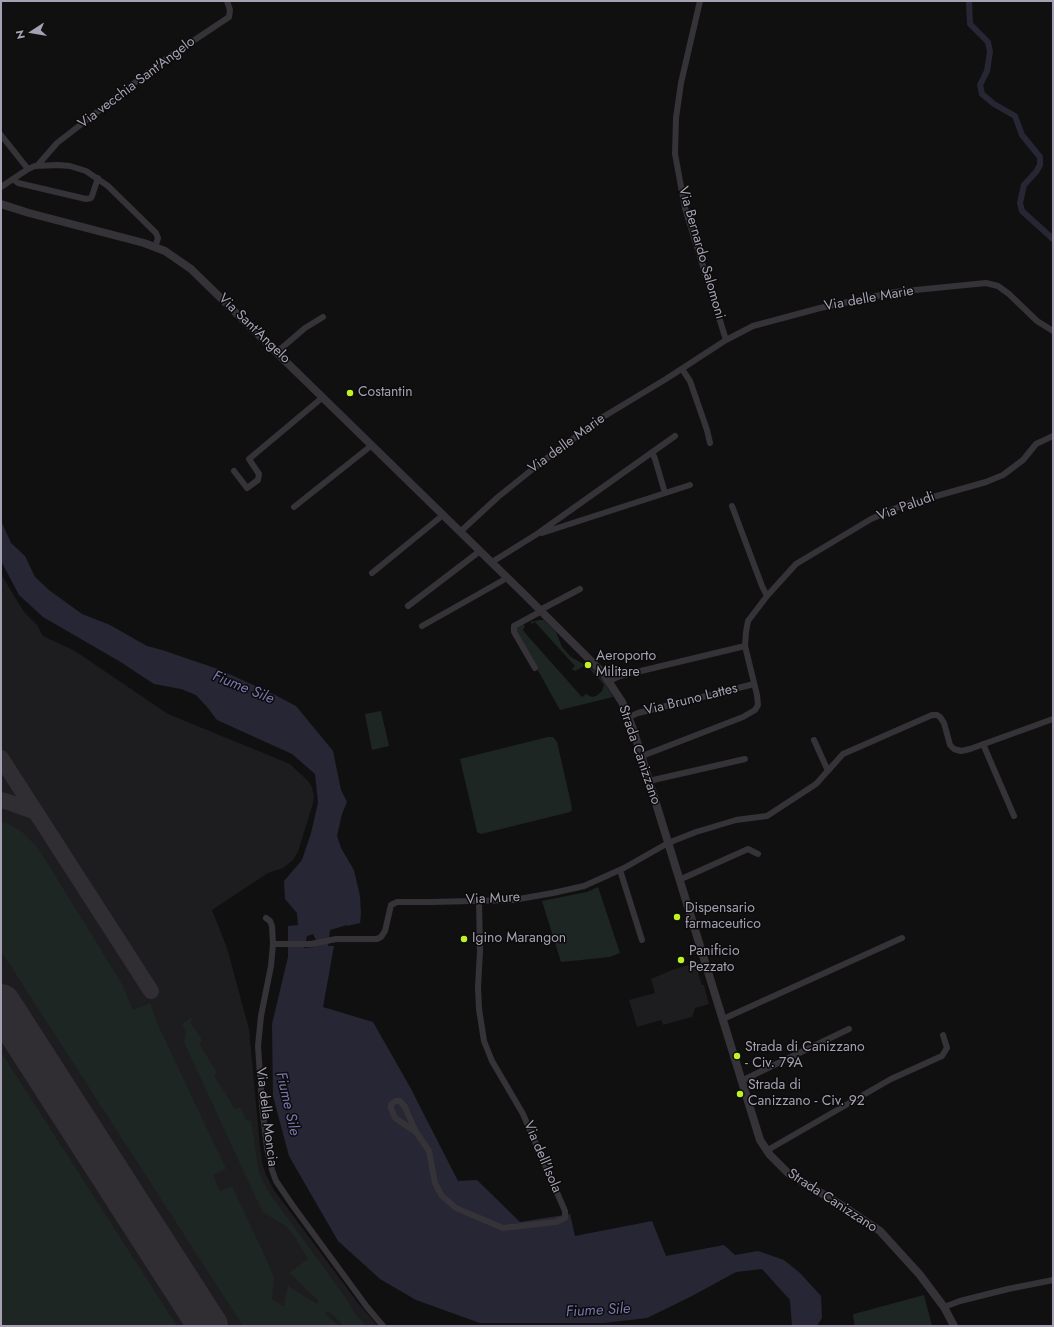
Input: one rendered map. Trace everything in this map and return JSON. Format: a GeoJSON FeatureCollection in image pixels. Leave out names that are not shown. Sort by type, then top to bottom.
{"type":"FeatureCollection","features":[{"type":"Feature","properties":{"kind":"street","name":"Via vecchia Sant'Angelo"},"geometry":{"type":"LineString","coordinates":[[37,166],[57,143],[163,61],[229,17],[230,10],[227,1]]}},
{"type":"Feature","properties":{"kind":"street","name":"Via Bernardo Salomoni"},"geometry":{"type":"LineString","coordinates":[[700,1],[681,83],[676,118],[675,154],[685,208],[726,340]]}},
{"type":"Feature","properties":{"kind":"street"},"geometry":{"type":"LineString","coordinates":[[1,135],[28,169]]}},
{"type":"Feature","properties":{"kind":"street"},"geometry":{"type":"LineString","coordinates":[[1,187],[28,169],[37,166],[70,166],[86,171],[98,178],[111,189],[157,234],[158,238],[155,247]]}},
{"type":"Feature","properties":{"kind":"street"},"geometry":{"type":"LineString","coordinates":[[13,179],[18,183],[86,200],[91,198],[98,178]]}},
{"type":"Feature","properties":{"kind":"street","name":"Via Sant'Angelo"},"geometry":{"type":"LineString","coordinates":[[1,204],[29,214],[122,237],[155,247],[176,258],[199,276],[460,532]]}},
{"type":"Feature","properties":{"kind":"street","name":"Via delle Marie"},"geometry":{"type":"LineString","coordinates":[[460,532],[498,497],[570,440],[603,417],[682,369],[726,340],[753,326],[820,308],[895,292],[986,283],[992,284],[1003,290],[1037,322],[1053,331]]}},
{"type":"Feature","properties":{"kind":"street"},"geometry":{"type":"LineString","coordinates":[[277,352],[305,328],[323,316]]}},
{"type":"Feature","properties":{"kind":"street"},"geometry":{"type":"LineString","coordinates":[[682,369],[690,382],[710,443]]}},
{"type":"Feature","properties":{"kind":"street"},"geometry":{"type":"LineString","coordinates":[[234,471],[247,488],[258,480],[259,474],[249,460],[323,397]]}},
{"type":"Feature","properties":{"kind":"street"},"geometry":{"type":"LineString","coordinates":[[492,562],[537,534],[675,436]]}},
{"type":"Feature","properties":{"kind":"street","name":"Via Paludi"},"geometry":{"type":"LineString","coordinates":[[642,756],[752,712],[758,705],[746,646],[748,621],[767,596],[796,564],[871,519],[901,506],[986,482],[1003,475],[1023,460],[1036,444],[1053,436]]}},
{"type":"Feature","properties":{"kind":"street"},"geometry":{"type":"LineString","coordinates":[[294,507],[372,445]]}},
{"type":"Feature","properties":{"kind":"street"},"geometry":{"type":"LineString","coordinates":[[652,452],[665,493]]}},
{"type":"Feature","properties":{"kind":"street"},"geometry":{"type":"LineString","coordinates":[[537,534],[690,485]]}},
{"type":"Feature","properties":{"kind":"street"},"geometry":{"type":"LineString","coordinates":[[732,506],[767,596]]}},
{"type":"Feature","properties":{"kind":"street"},"geometry":{"type":"LineString","coordinates":[[372,573],[443,515]]}},
{"type":"Feature","properties":{"kind":"street","name":"Strada Canizzano"},"geometry":{"type":"LineString","coordinates":[[460,532],[595,664],[618,695],[629,717],[741,1081],[758,1134],[766,1151],[792,1176],[846,1208],[880,1231],[920,1275],[944,1307],[954,1326]]}},
{"type":"Feature","properties":{"kind":"street"},"geometry":{"type":"LineString","coordinates":[[408,606],[480,551]]}},
{"type":"Feature","properties":{"kind":"street"},"geometry":{"type":"LineString","coordinates":[[422,626],[507,578]]}},
{"type":"Feature","properties":{"kind":"street"},"geometry":{"type":"LineString","coordinates":[[535,668],[514,632],[516,624],[580,589]]}},
{"type":"Feature","properties":{"kind":"street"},"geometry":{"type":"LineString","coordinates":[[609,681],[620,676],[746,646]]}},
{"type":"Feature","properties":{"kind":"street","name":"Via Bruno Lattes"},"geometry":{"type":"LineString","coordinates":[[629,717],[638,713],[754,684]]}},
{"type":"Feature","properties":{"kind":"street","name":"Via Mure"},"geometry":{"type":"LineString","coordinates":[[273,944],[313,944],[332,940],[372,940],[379,938],[385,929],[390,908],[394,902],[513,900],[584,886],[620,870],[668,843],[696,832],[736,820],[767,816],[816,784],[839,758],[847,752],[932,715],[938,715],[942,720],[950,744],[954,749],[964,750],[983,744]]}},
{"type":"Feature","properties":{"kind":"street"},"geometry":{"type":"LineString","coordinates":[[1014,816],[983,744],[1053,719]]}},
{"type":"Feature","properties":{"kind":"street"},"geometry":{"type":"LineString","coordinates":[[814,740],[828,771]]}},
{"type":"Feature","properties":{"kind":"street"},"geometry":{"type":"LineString","coordinates":[[649,781],[745,758]]}},
{"type":"Feature","properties":{"kind":"street"},"geometry":{"type":"LineString","coordinates":[[679,880],[748,849],[758,854]]}},
{"type":"Feature","properties":{"kind":"street"},"geometry":{"type":"LineString","coordinates":[[620,870],[642,940]]}},
{"type":"Feature","properties":{"kind":"street","name":"Via dell'Isola"},"geometry":{"type":"LineString","coordinates":[[416,1132],[395,1118],[391,1104],[396,1101],[400,1101],[405,1107],[416,1132],[430,1151],[435,1183],[438,1190],[442,1196],[456,1208],[503,1228],[556,1222],[564,1218],[565,1211],[523,1114],[492,1061],[484,1041],[479,1001],[479,901]]}},
{"type":"Feature","properties":{"kind":"street","name":"Via della Moncia"},"geometry":{"type":"LineString","coordinates":[[266,918],[270,921],[272,926],[273,944],[271,966],[261,1016],[258,1046],[262,1105],[267,1148],[272,1170],[276,1181],[293,1206],[367,1307],[384,1326]]}},
{"type":"Feature","properties":{"kind":"street"},"geometry":{"type":"LineString","coordinates":[[722,1019],[902,938]]}},
{"type":"Feature","properties":{"kind":"street"},"geometry":{"type":"LineString","coordinates":[[741,1081],[849,1029]]}},
{"type":"Feature","properties":{"kind":"street"},"geometry":{"type":"LineString","coordinates":[[766,1151],[892,1079],[942,1056],[947,1048],[942,1035]]}},
{"type":"Feature","properties":{"kind":"street"},"geometry":{"type":"LineString","coordinates":[[944,1307],[960,1301],[995,1292],[1053,1280]]}},
{"type":"Feature","properties":{"kind":"shaded area"},"geometry":{"type":"Polygon","coordinates":[[[1,574],[24,612],[37,625],[43,636],[75,651],[168,714],[290,764],[308,781],[312,787],[314,796],[313,803],[298,852],[293,860],[283,868],[268,873],[212,910],[227,948],[249,1029],[260,1146],[262,1162],[266,1175],[274,1190],[358,1303],[378,1326],[1,1326],[1,574]]]}},
{"type":"Feature","properties":{"kind":"shaded area"},"geometry":{"type":"Polygon","coordinates":[[[544,620],[556,632],[562,647],[571,657],[587,666],[575,671],[573,670],[572,669],[575,666],[535,622],[531,624],[531,622],[544,620]]]}},
{"type":"Feature","properties":{"kind":"shaded area"},"geometry":{"type":"Polygon","coordinates":[[[522,624],[525,626],[523,630],[526,634],[582,697],[586,694],[592,697],[596,696],[602,691],[604,685],[587,666],[594,670],[604,682],[613,697],[560,710],[517,633],[517,628],[522,624]]]}},
{"type":"Feature","properties":{"kind":"shaded area"},"geometry":{"type":"Polygon","coordinates":[[[381,711],[389,746],[372,750],[365,714],[381,711]]]}},
{"type":"Feature","properties":{"kind":"shaded area"},"geometry":{"type":"Polygon","coordinates":[[[553,737],[557,742],[572,810],[570,812],[481,834],[477,832],[460,759],[553,737]]]}},
{"type":"Feature","properties":{"kind":"shaded area"},"geometry":{"type":"Polygon","coordinates":[[[1,822],[7,823],[22,832],[38,848],[123,986],[133,1010],[150,1003],[159,1027],[226,1169],[213,1175],[220,1191],[232,1186],[269,1265],[274,1278],[272,1300],[284,1306],[288,1286],[317,1304],[319,1301],[289,1273],[308,1259],[295,1237],[286,1226],[264,1213],[184,1042],[186,1031],[182,1024],[191,1018],[192,1020],[190,1022],[202,1040],[199,1043],[217,1073],[214,1075],[235,1109],[240,1107],[246,1120],[251,1121],[259,1172],[264,1184],[345,1297],[355,1314],[366,1326],[344,1326],[327,1311],[325,1314],[339,1326],[243,1326],[1,951],[1,822]]]}},
{"type":"Feature","properties":{"kind":"shaded area"},"geometry":{"type":"Polygon","coordinates":[[[598,887],[620,953],[610,957],[561,962],[542,901],[587,892],[598,887]]]}},
{"type":"Feature","properties":{"kind":"shaded area"},"geometry":{"type":"Polygon","coordinates":[[[698,962],[700,971],[698,973],[702,985],[704,985],[709,1004],[695,1008],[692,1017],[663,1025],[661,1020],[637,1027],[629,1000],[655,993],[651,979],[672,970],[698,962]]]}},
{"type":"Feature","properties":{"kind":"shaded area"},"geometry":{"type":"Polygon","coordinates":[[[1,1052],[177,1326],[1,1326],[1,1052]]]}},
{"type":"Feature","properties":{"kind":"shaded area"},"geometry":{"type":"Polygon","coordinates":[[[924,1295],[932,1326],[855,1326],[854,1314],[924,1295]]]}},
{"type":"Feature","properties":{"kind":"water","name":"Fiume Sile"},"geometry":{"type":"Polygon","coordinates":[[[1,521],[11,543],[25,556],[35,577],[49,590],[82,614],[110,625],[147,646],[218,669],[296,706],[333,751],[341,790],[347,802],[342,814],[337,836],[341,848],[354,870],[360,896],[361,914],[360,923],[330,930],[328,946],[334,946],[323,1007],[373,1022],[410,1087],[458,1181],[477,1180],[520,1222],[570,1214],[575,1236],[652,1221],[666,1256],[724,1245],[735,1255],[758,1251],[784,1260],[800,1273],[821,1296],[822,1318],[817,1326],[792,1326],[790,1300],[762,1269],[736,1272],[647,1318],[604,1323],[480,1323],[416,1300],[380,1279],[338,1241],[289,1156],[273,1096],[272,1024],[288,957],[288,926],[298,925],[297,913],[285,899],[284,881],[302,860],[311,833],[318,803],[315,774],[292,754],[217,720],[196,695],[181,689],[154,684],[119,661],[43,617],[19,595],[1,561],[1,521]],[[313,934],[307,936],[304,948],[314,947],[316,940],[313,934]]]}},
{"type":"Feature","properties":{"kind":"waterway"},"geometry":{"type":"LineString","coordinates":[[969,1],[970,24],[988,42],[990,52],[987,71],[980,85],[982,94],[994,104],[1015,116],[1022,135],[1040,157],[1040,165],[1036,172],[1024,185],[1020,203],[1022,211],[1053,239]]}},
{"type":"Feature","properties":{"kind":"taxiway"},"geometry":{"type":"LineString","coordinates":[[1,758],[151,991]]}},
{"type":"Feature","properties":{"kind":"taxiway"},"geometry":{"type":"LineString","coordinates":[[1,800],[36,812]]}},
{"type":"Feature","properties":{"kind":"runway"},"geometry":{"type":"LineString","coordinates":[[1,1004],[208,1326]]}},
{"type":"Feature","properties":{"kind":"place","name":"Costantin"},"geometry":{"type":"Point","coordinates":[350,393]}},
{"type":"Feature","properties":{"kind":"place","name":"Aeroporto Militare"},"geometry":{"type":"Point","coordinates":[588,665]}},
{"type":"Feature","properties":{"kind":"place","name":"Dispensario farmaceutico"},"geometry":{"type":"Point","coordinates":[677,917]}},
{"type":"Feature","properties":{"kind":"place","name":"Igino Marangon"},"geometry":{"type":"Point","coordinates":[464,939]}},
{"type":"Feature","properties":{"kind":"place","name":"Panificio Pezzato"},"geometry":{"type":"Point","coordinates":[681,960]}},
{"type":"Feature","properties":{"kind":"place","name":"Strada di Canizzano - Civ. 79A"},"geometry":{"type":"Point","coordinates":[737,1056]}},
{"type":"Feature","properties":{"kind":"place","name":"Strada di Canizzano - Civ. 92"},"geometry":{"type":"Point","coordinates":[740,1094]}}]}
